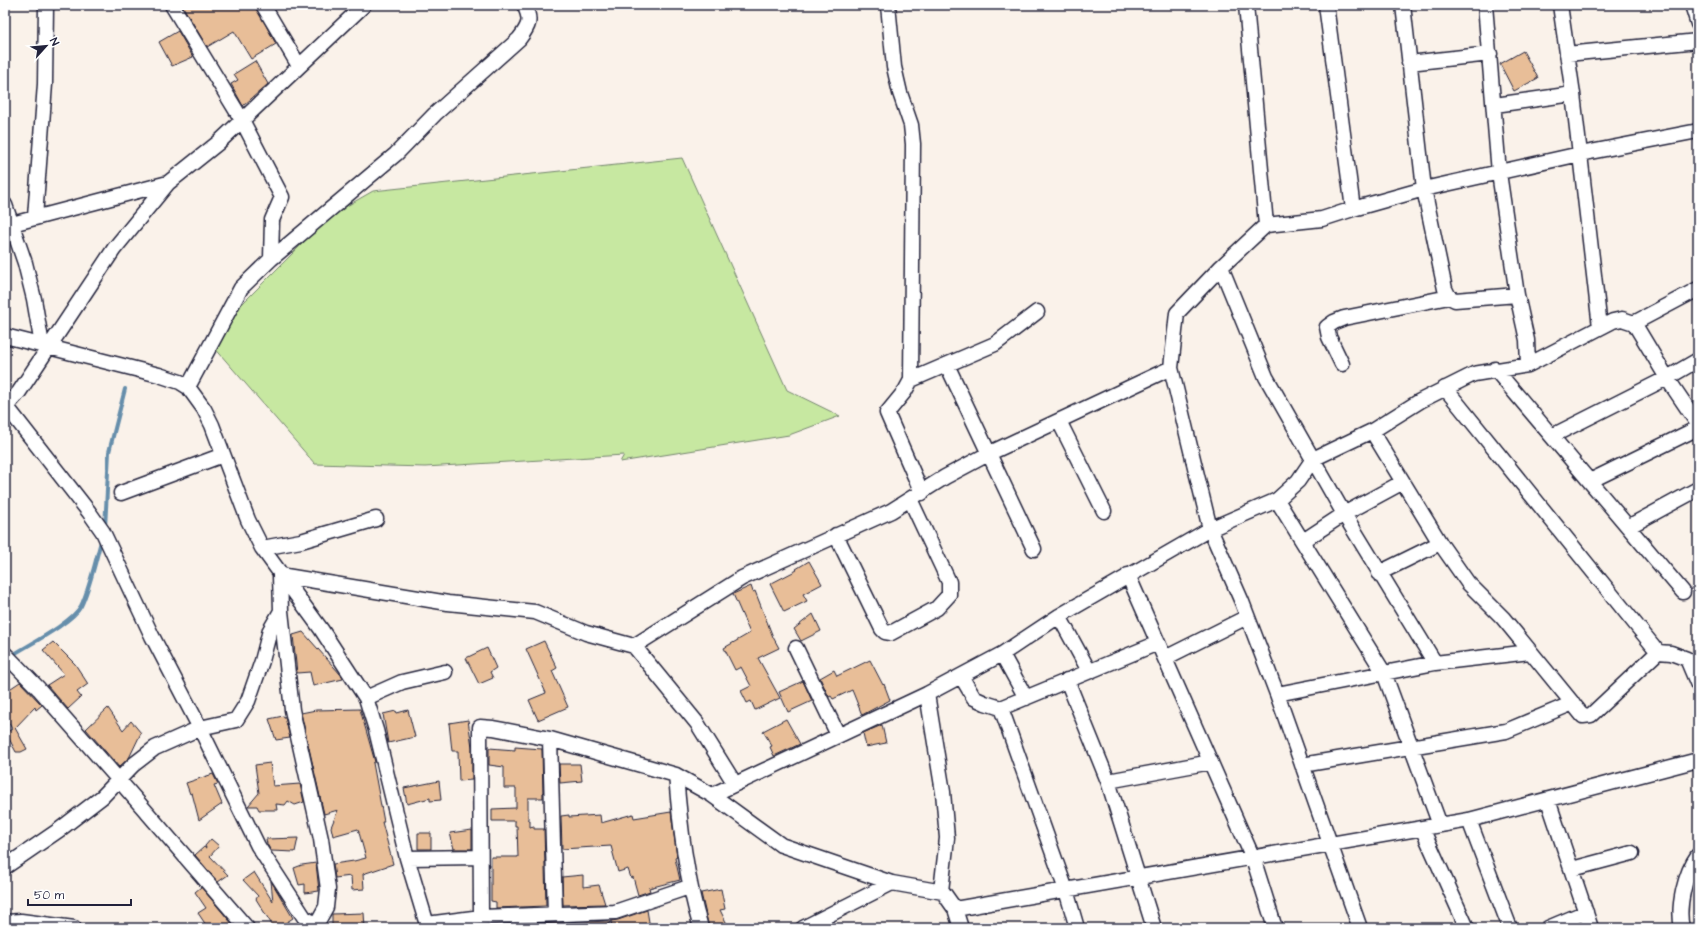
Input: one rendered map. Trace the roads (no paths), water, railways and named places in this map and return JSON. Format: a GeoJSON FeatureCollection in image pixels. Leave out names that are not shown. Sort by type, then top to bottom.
{"type":"FeatureCollection","features":[{"type":"Feature","properties":{"kind":"street"},"geometry":{"type":"LineString","coordinates":[[35,217],[46,84],[46,5]]}},
{"type":"Feature","properties":{"kind":"street"},"geometry":{"type":"LineString","coordinates":[[172,5],[242,120],[282,197],[272,220],[271,259]]}},
{"type":"Feature","properties":{"kind":"street"},"geometry":{"type":"LineString","coordinates":[[263,5],[299,66]]}},
{"type":"Feature","properties":{"kind":"street"},"geometry":{"type":"LineString","coordinates":[[188,387],[241,288],[271,259],[396,154],[435,114],[519,39],[527,28],[529,20],[524,5]]}},
{"type":"Feature","properties":{"kind":"street"},"geometry":{"type":"LineString","coordinates":[[836,535],[882,629],[885,632],[891,632],[937,608],[949,595],[949,582],[916,496],[887,413],[905,391],[911,380],[913,144],[911,125],[900,92],[894,67],[888,5]]}},
{"type":"Feature","properties":{"kind":"street"},"geometry":{"type":"LineString","coordinates":[[1246,5],[1266,225]]}},
{"type":"Feature","properties":{"kind":"street"},"geometry":{"type":"LineString","coordinates":[[1326,5],[1353,209]]}},
{"type":"Feature","properties":{"kind":"street"},"geometry":{"type":"LineString","coordinates":[[1403,5],[1424,189],[1445,289],[1449,296],[1455,300],[1517,295]]}},
{"type":"Feature","properties":{"kind":"street"},"geometry":{"type":"LineString","coordinates":[[1485,5],[1500,173],[1517,295],[1527,340],[1528,365]]}},
{"type":"Feature","properties":{"kind":"street"},"geometry":{"type":"LineString","coordinates":[[1560,5],[1573,94],[1600,327]]}},
{"type":"Feature","properties":{"kind":"street"},"geometry":{"type":"LineString","coordinates":[[1692,5],[1698,24]]}},
{"type":"Feature","properties":{"kind":"street"},"geometry":{"type":"LineString","coordinates":[[280,575],[281,611],[292,710],[321,839],[328,890],[326,908],[316,927],[304,917],[258,846],[200,728],[152,636],[103,532],[90,512],[6,407],[19,392],[45,346],[114,249],[168,183],[218,143],[361,6]]}},
{"type":"Feature","properties":{"kind":"street"},"geometry":{"type":"LineString","coordinates":[[1567,54],[1698,41]]}},
{"type":"Feature","properties":{"kind":"street"},"geometry":{"type":"LineString","coordinates":[[1409,63],[1490,54]]}},
{"type":"Feature","properties":{"kind":"street"},"geometry":{"type":"LineString","coordinates":[[1495,105],[1573,94]]}},
{"type":"Feature","properties":{"kind":"street"},"geometry":{"type":"LineString","coordinates":[[1360,928],[1277,694],[1247,616],[1210,529],[1171,368],[1177,313],[1266,225],[1322,219],[1424,189],[1580,154],[1698,131]]}},
{"type":"Feature","properties":{"kind":"street"},"geometry":{"type":"LineString","coordinates":[[12,224],[168,183]]}},
{"type":"Feature","properties":{"kind":"street"},"geometry":{"type":"LineString","coordinates":[[5,205],[25,263],[45,346]]}},
{"type":"Feature","properties":{"kind":"street"},"geometry":{"type":"LineString","coordinates":[[1222,267],[1266,377],[1344,514],[1435,663]]}},
{"type":"Feature","properties":{"kind":"street"},"geometry":{"type":"LineString","coordinates":[[1634,323],[1698,289]]}},
{"type":"Feature","properties":{"kind":"street"},"geometry":{"type":"LineString","coordinates":[[1342,364],[1329,337],[1327,327],[1334,322],[1344,318],[1449,296]]}},
{"type":"Feature","properties":{"kind":"street"},"geometry":{"type":"LineString","coordinates":[[911,380],[995,344],[1037,312]]}},
{"type":"Feature","properties":{"kind":"street"},"geometry":{"type":"LineString","coordinates":[[712,795],[927,694],[1002,654],[1059,616],[1210,529],[1277,500],[1298,481],[1313,459],[1372,431],[1420,401],[1474,374],[1495,369],[1528,365],[1613,321],[1622,319],[1634,323],[1667,378],[1698,424]]}},
{"type":"Feature","properties":{"kind":"street"},"geometry":{"type":"LineString","coordinates":[[5,336],[159,375],[180,382],[188,387],[204,409],[212,425],[248,520],[262,548],[280,575],[321,629],[366,698],[376,730],[407,858],[428,926],[481,917],[615,912],[690,887]]}},
{"type":"Feature","properties":{"kind":"street"},"geometry":{"type":"LineString","coordinates":[[1552,436],[1667,378],[1698,360]]}},
{"type":"Feature","properties":{"kind":"street"},"geometry":{"type":"LineString","coordinates":[[947,365],[990,453],[1034,549]]}},
{"type":"Feature","properties":{"kind":"street"},"geometry":{"type":"LineString","coordinates":[[634,646],[742,578],[891,511],[990,453],[1171,368]]}},
{"type":"Feature","properties":{"kind":"street"},"geometry":{"type":"LineString","coordinates":[[1495,369],[1683,592]]}},
{"type":"Feature","properties":{"kind":"street"},"geometry":{"type":"LineString","coordinates":[[1445,388],[1658,652],[1671,653],[1687,658],[1698,685]]}},
{"type":"Feature","properties":{"kind":"street"},"geometry":{"type":"LineString","coordinates":[[1060,421],[1104,510]]}},
{"type":"Feature","properties":{"kind":"street"},"geometry":{"type":"LineString","coordinates":[[1590,481],[1698,428]]}},
{"type":"Feature","properties":{"kind":"street"},"geometry":{"type":"LineString","coordinates":[[1372,431],[1440,543],[1468,584],[1503,618],[1583,716],[1591,715],[1658,652]]}},
{"type":"Feature","properties":{"kind":"street"},"geometry":{"type":"LineString","coordinates":[[121,493],[223,455]]}},
{"type":"Feature","properties":{"kind":"street"},"geometry":{"type":"LineString","coordinates":[[1303,541],[1344,514],[1403,482]]}},
{"type":"Feature","properties":{"kind":"street"},"geometry":{"type":"LineString","coordinates":[[1628,527],[1698,489]]}},
{"type":"Feature","properties":{"kind":"street"},"geometry":{"type":"LineString","coordinates":[[1277,500],[1384,673],[1440,825]]}},
{"type":"Feature","properties":{"kind":"street"},"geometry":{"type":"LineString","coordinates":[[262,548],[301,541],[376,519]]}},
{"type":"Feature","properties":{"kind":"street"},"geometry":{"type":"LineString","coordinates":[[1379,573],[1440,543]]}},
{"type":"Feature","properties":{"kind":"street"},"geometry":{"type":"LineString","coordinates":[[280,575],[448,603],[535,612],[586,633],[634,646],[697,723],[735,784]]}},
{"type":"Feature","properties":{"kind":"street"},"geometry":{"type":"LineString","coordinates":[[1128,575],[1253,858],[1275,928]]}},
{"type":"Feature","properties":{"kind":"street"},"geometry":{"type":"LineString","coordinates":[[5,867],[59,830],[102,797],[118,778],[155,748],[200,728],[232,722],[238,718],[248,701],[262,661],[270,630],[281,611]]}},
{"type":"Feature","properties":{"kind":"street"},"geometry":{"type":"LineString","coordinates":[[1059,616],[1089,671]]}},
{"type":"Feature","properties":{"kind":"street"},"geometry":{"type":"LineString","coordinates":[[1165,658],[1247,616]]}},
{"type":"Feature","properties":{"kind":"street"},"geometry":{"type":"LineString","coordinates":[[961,676],[974,698],[1001,708],[1158,643]]}},
{"type":"Feature","properties":{"kind":"street"},"geometry":{"type":"LineString","coordinates":[[796,648],[838,735]]}},
{"type":"Feature","properties":{"kind":"street"},"geometry":{"type":"LineString","coordinates":[[1277,694],[1435,663],[1530,652]]}},
{"type":"Feature","properties":{"kind":"street"},"geometry":{"type":"LineString","coordinates":[[5,654],[39,689],[118,778],[247,928]]}},
{"type":"Feature","properties":{"kind":"street"},"geometry":{"type":"LineString","coordinates":[[1002,654],[1026,698]]}},
{"type":"Feature","properties":{"kind":"street"},"geometry":{"type":"LineString","coordinates":[[366,698],[402,682],[445,672]]}},
{"type":"Feature","properties":{"kind":"street"},"geometry":{"type":"LineString","coordinates":[[1067,680],[1108,781],[1154,928]]}},
{"type":"Feature","properties":{"kind":"street"},"geometry":{"type":"LineString","coordinates":[[927,694],[944,792],[947,838],[941,891]]}},
{"type":"Feature","properties":{"kind":"street"},"geometry":{"type":"LineString","coordinates":[[1302,765],[1506,731],[1573,703]]}},
{"type":"Feature","properties":{"kind":"street"},"geometry":{"type":"LineString","coordinates":[[1001,708],[1066,890],[1077,928]]}},
{"type":"Feature","properties":{"kind":"street"},"geometry":{"type":"LineString","coordinates":[[481,917],[479,728],[493,728],[550,739],[676,774],[712,795],[781,845],[892,883],[941,891],[955,909],[961,928]]}},
{"type":"Feature","properties":{"kind":"street"},"geometry":{"type":"LineString","coordinates":[[550,739],[555,914]]}},
{"type":"Feature","properties":{"kind":"street"},"geometry":{"type":"LineString","coordinates":[[955,909],[1469,820],[1698,760]]}},
{"type":"Feature","properties":{"kind":"street"},"geometry":{"type":"LineString","coordinates":[[1108,781],[1211,762]]}},
{"type":"Feature","properties":{"kind":"street"},"geometry":{"type":"LineString","coordinates":[[676,774],[678,805],[690,887],[701,928]]}},
{"type":"Feature","properties":{"kind":"street"},"geometry":{"type":"LineString","coordinates":[[1548,800],[1591,928]]}},
{"type":"Feature","properties":{"kind":"street"},"geometry":{"type":"LineString","coordinates":[[1469,820],[1510,928]]}},
{"type":"Feature","properties":{"kind":"street"},"geometry":{"type":"LineString","coordinates":[[1422,828],[1467,928]]}},
{"type":"Feature","properties":{"kind":"street"},"geometry":{"type":"LineString","coordinates":[[1572,869],[1632,853]]}},
{"type":"Feature","properties":{"kind":"street"},"geometry":{"type":"LineString","coordinates":[[407,858],[480,857]]}},
{"type":"Feature","properties":{"kind":"street"},"geometry":{"type":"LineString","coordinates":[[1682,928],[1680,919],[1683,895],[1696,864]]}},
{"type":"Feature","properties":{"kind":"street"},"geometry":{"type":"LineString","coordinates":[[803,928],[892,883]]}},
{"type":"Feature","properties":{"kind":"street"},"geometry":{"type":"LineString","coordinates":[[1548,928],[1586,912]]}},
{"type":"Feature","properties":{"kind":"street"},"geometry":{"type":"LineString","coordinates":[[5,922],[21,921],[74,928]]}},
{"type":"Feature","properties":{"kind":"waterway"},"geometry":{"type":"LineString","coordinates":[[105,528],[109,452],[125,389]]}},
{"type":"Feature","properties":{"kind":"waterway"},"geometry":{"type":"LineString","coordinates":[[11,656],[49,633],[76,613],[81,606],[87,591],[102,538]]}}]}
